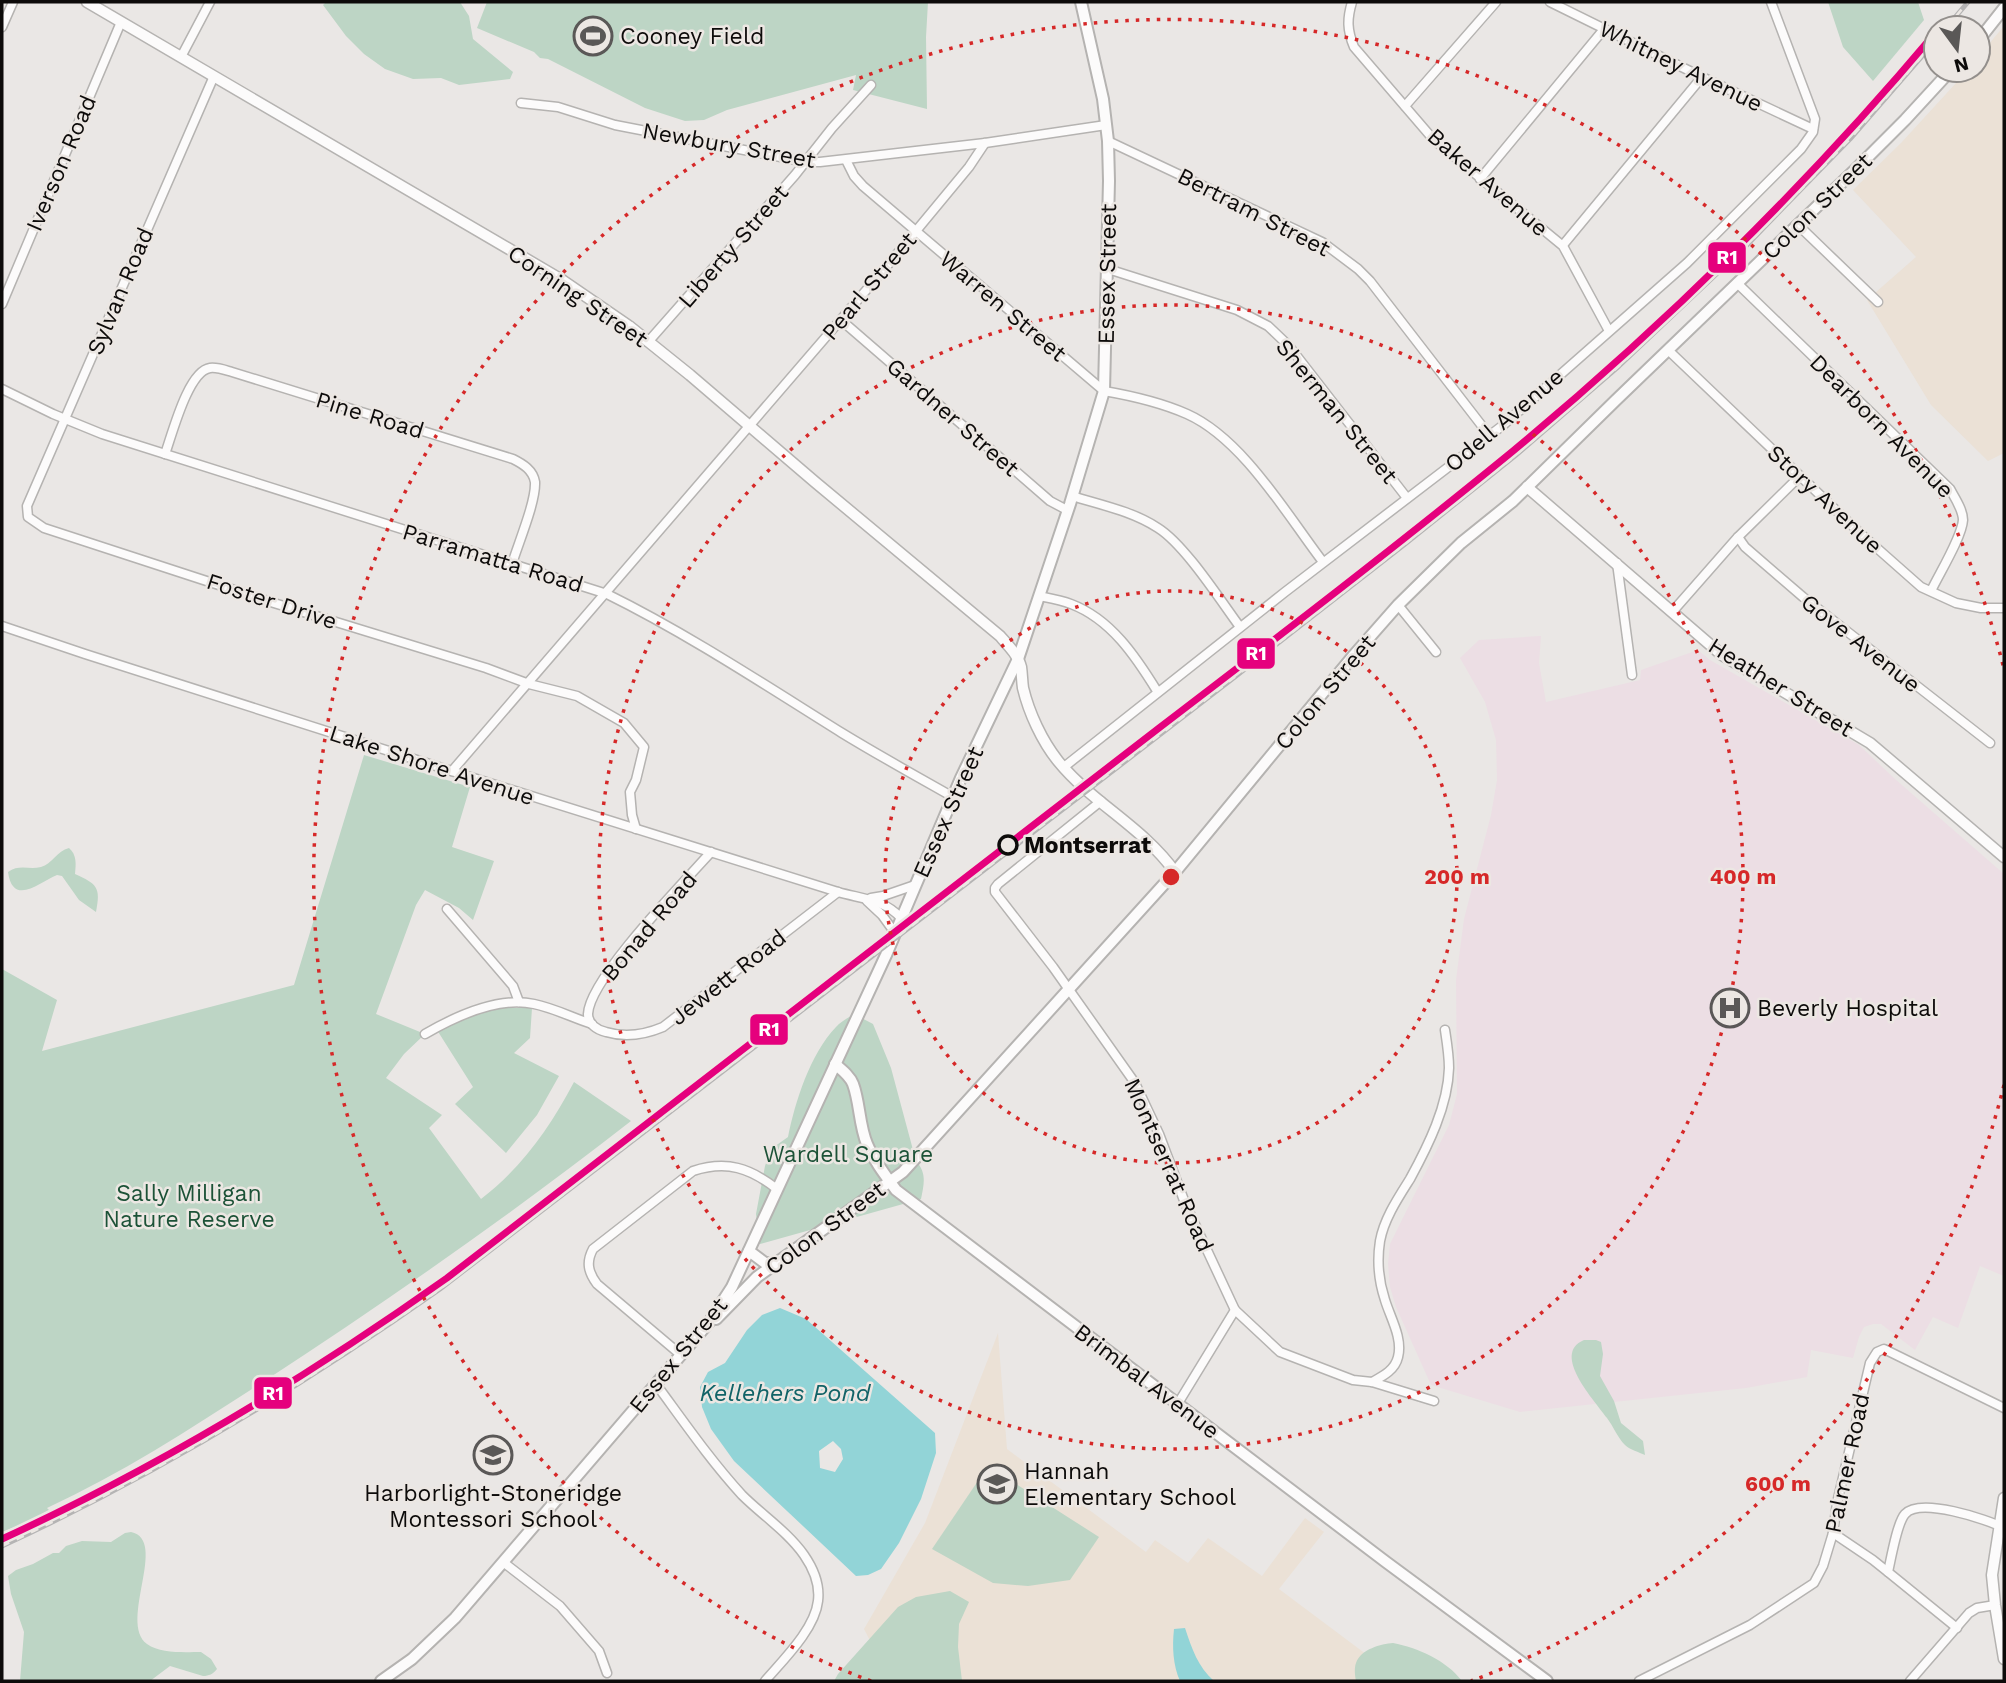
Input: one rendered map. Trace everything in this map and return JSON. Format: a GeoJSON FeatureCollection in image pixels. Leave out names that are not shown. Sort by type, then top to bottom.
{"type":"FeatureCollection","features":[{"type":"Feature","properties":{"kind":"main road","name":"Essex Street"},"geometry":{"type":"LineString","coordinates":[[381,1681],[430,1644],[455,1618],[710,1321],[732,1287],[1018,659],[1104,391],[1108,141],[1100,88],[1081,2]]}},
{"type":"Feature","properties":{"kind":"main road"},"geometry":{"type":"LineString","coordinates":[[1992,23],[2004,8]]}},
{"type":"Feature","properties":{"kind":"main road","name":"Colon Street"},"geometry":{"type":"LineString","coordinates":[[710,1321],[718,1318],[757,1277],[903,1172],[1175,872],[1398,605],[1461,543],[1513,501],[1798,225],[1938,84]]}},
{"type":"Feature","properties":{"kind":"main road","name":"Brimbal Avenue"},"geometry":{"type":"LineString","coordinates":[[835,1064],[853,1083],[867,1144],[896,1190],[1177,1405],[1547,1681]]}},
{"type":"Feature","properties":{"kind":"main road"},"geometry":{"type":"LineString","coordinates":[[749,1251],[765,1263],[776,1263]]}},
{"type":"Feature","properties":{"kind":"street"},"geometry":{"type":"LineString","coordinates":[[2,27],[13,2]]}},
{"type":"Feature","properties":{"kind":"street","name":"Corning Street"},"geometry":{"type":"LineString","coordinates":[[87,2],[562,280],[648,342],[1000,636],[1018,659]]}},
{"type":"Feature","properties":{"kind":"street"},"geometry":{"type":"LineString","coordinates":[[181,57],[210,2]]}},
{"type":"Feature","properties":{"kind":"street","name":"Baker Avenue"},"geometry":{"type":"LineString","coordinates":[[1352,2],[1348,33],[1354,47],[1433,139],[1563,245],[1609,331]]}},
{"type":"Feature","properties":{"kind":"street"},"geometry":{"type":"LineString","coordinates":[[1405,106],[1496,2]]}},
{"type":"Feature","properties":{"kind":"street","name":"Whitney Avenue"},"geometry":{"type":"LineString","coordinates":[[1550,2],[1813,130]]}},
{"type":"Feature","properties":{"kind":"street"},"geometry":{"type":"LineString","coordinates":[[1771,2],[1815,119],[1813,130]]}},
{"type":"Feature","properties":{"kind":"street","name":"Iverson Road"},"geometry":{"type":"LineString","coordinates":[[2,304],[121,22]]}},
{"type":"Feature","properties":{"kind":"street"},"geometry":{"type":"LineString","coordinates":[[1479,179],[1604,29]]}},
{"type":"Feature","properties":{"kind":"street","name":"Sylvan Road"},"geometry":{"type":"LineString","coordinates":[[27,506],[214,76]]}},
{"type":"Feature","properties":{"kind":"street"},"geometry":{"type":"LineString","coordinates":[[1563,245],[1702,77]]}},
{"type":"Feature","properties":{"kind":"street","name":"Liberty Street"},"geometry":{"type":"LineString","coordinates":[[648,342],[871,85]]}},
{"type":"Feature","properties":{"kind":"street","name":"Newbury Street"},"geometry":{"type":"LineString","coordinates":[[522,103],[558,107],[615,125],[806,162],[846,160],[985,143],[1106,125]]}},
{"type":"Feature","properties":{"kind":"street","name":"Odell Avenue"},"geometry":{"type":"LineString","coordinates":[[1064,767],[1157,691],[1489,435],[1687,263],[1801,149],[1813,130]]}},
{"type":"Feature","properties":{"kind":"street","name":"Bertram Street"},"geometry":{"type":"LineString","coordinates":[[1108,141],[1322,242],[1342,256],[1370,281],[1489,435]]}},
{"type":"Feature","properties":{"kind":"street","name":"Pearl Street"},"geometry":{"type":"LineString","coordinates":[[453,771],[841,320],[969,167],[985,143]]}},
{"type":"Feature","properties":{"kind":"street","name":"Warren Street"},"geometry":{"type":"LineString","coordinates":[[846,160],[863,186],[1104,391]]}},
{"type":"Feature","properties":{"kind":"street"},"geometry":{"type":"LineString","coordinates":[[1798,225],[1878,302]]}},
{"type":"Feature","properties":{"kind":"street","name":"Sherman Street"},"geometry":{"type":"LineString","coordinates":[[1108,269],[1237,310],[1268,326],[1289,346],[1407,498]]}},
{"type":"Feature","properties":{"kind":"street","name":"Dearborn Avenue"},"geometry":{"type":"LineString","coordinates":[[1737,283],[1950,489],[1963,519],[1960,532],[1931,591]]}},
{"type":"Feature","properties":{"kind":"street","name":"Gardner Street"},"geometry":{"type":"LineString","coordinates":[[841,320],[1049,501],[1067,510]]}},
{"type":"Feature","properties":{"kind":"street","name":"Story Avenue"},"geometry":{"type":"LineString","coordinates":[[1668,349],[1861,534],[1921,587],[1956,603],[1981,608],[2004,608]]}},
{"type":"Feature","properties":{"kind":"street","name":"Pine Road"},"geometry":{"type":"LineString","coordinates":[[165,454],[193,380],[209,368],[232,372],[513,459],[526,466],[535,482],[533,498],[512,564]]}},
{"type":"Feature","properties":{"kind":"street","name":"Parramatta Road"},"geometry":{"type":"LineString","coordinates":[[2,389],[103,434],[607,594],[634,607],[953,797]]}},
{"type":"Feature","properties":{"kind":"street"},"geometry":{"type":"LineString","coordinates":[[1104,391],[1137,397],[1189,415],[1225,440],[1269,490],[1323,562]]}},
{"type":"Feature","properties":{"kind":"street"},"geometry":{"type":"LineString","coordinates":[[1673,611],[1738,537],[1800,476]]}},
{"type":"Feature","properties":{"kind":"street","name":"Heather Street"},"geometry":{"type":"LineString","coordinates":[[1527,487],[1722,655],[1870,743],[2004,857]]}},
{"type":"Feature","properties":{"kind":"street"},"geometry":{"type":"LineString","coordinates":[[1072,496],[1142,519],[1159,528],[1188,557],[1240,627]]}},
{"type":"Feature","properties":{"kind":"street","name":"Foster Drive"},"geometry":{"type":"LineString","coordinates":[[27,506],[28,517],[44,528],[529,684]]}},
{"type":"Feature","properties":{"kind":"street","name":"Gove Avenue"},"geometry":{"type":"LineString","coordinates":[[1738,537],[1745,547],[1802,597],[1990,743]]}},
{"type":"Feature","properties":{"kind":"street"},"geometry":{"type":"LineString","coordinates":[[1616,563],[1632,675]]}},
{"type":"Feature","properties":{"kind":"street"},"geometry":{"type":"LineString","coordinates":[[1039,596],[1069,603],[1107,625],[1144,669],[1157,691]]}},
{"type":"Feature","properties":{"kind":"street"},"geometry":{"type":"LineString","coordinates":[[1398,605],[1436,652]]}},
{"type":"Feature","properties":{"kind":"street","name":"Lake Shore Avenue"},"geometry":{"type":"LineString","coordinates":[[2,626],[636,829],[887,905],[901,918]]}},
{"type":"Feature","properties":{"kind":"street"},"geometry":{"type":"LineString","coordinates":[[1018,659],[1030,710],[1049,747],[1064,767],[1156,847],[1175,872]]}},
{"type":"Feature","properties":{"kind":"street"},"geometry":{"type":"LineString","coordinates":[[529,684],[577,696],[624,723],[644,747],[636,780],[630,792],[636,829]]}},
{"type":"Feature","properties":{"kind":"street","name":"Montserrat Road"},"geometry":{"type":"LineString","coordinates":[[1101,801],[995,888],[995,892],[1069,989],[1135,1083],[1159,1134],[1185,1203],[1235,1310],[1280,1352],[1353,1380],[1372,1382],[1434,1401]]}},
{"type":"Feature","properties":{"kind":"street","name":"Bonad Road"},"geometry":{"type":"LineString","coordinates":[[592,1024],[588,1017],[589,1008],[603,980],[639,932],[711,852]]}},
{"type":"Feature","properties":{"kind":"street"},"geometry":{"type":"LineString","coordinates":[[864,899],[883,896],[915,885]]}},
{"type":"Feature","properties":{"kind":"street","name":"Jewett Road"},"geometry":{"type":"LineString","coordinates":[[592,1024],[598,1030],[631,1036],[648,1034],[663,1027],[838,892]]}},
{"type":"Feature","properties":{"kind":"street"},"geometry":{"type":"LineString","coordinates":[[864,899],[882,915],[895,933]]}},
{"type":"Feature","properties":{"kind":"street"},"geometry":{"type":"LineString","coordinates":[[447,909],[513,986],[519,1002]]}},
{"type":"Feature","properties":{"kind":"street"},"geometry":{"type":"LineString","coordinates":[[425,1034],[448,1020],[497,1004],[519,1002],[536,1004],[592,1024]]}},
{"type":"Feature","properties":{"kind":"street"},"geometry":{"type":"LineString","coordinates":[[1372,1382],[1389,1373],[1398,1357],[1398,1341],[1384,1298],[1379,1271],[1379,1243],[1384,1224],[1434,1129],[1446,1094],[1449,1068],[1446,1030]]}},
{"type":"Feature","properties":{"kind":"street"},"geometry":{"type":"LineString","coordinates":[[681,1355],[597,1284],[590,1274],[589,1257],[593,1249],[693,1171],[710,1166],[730,1166],[762,1178],[778,1189]]}},
{"type":"Feature","properties":{"kind":"street"},"geometry":{"type":"LineString","coordinates":[[1177,1405],[1235,1310]]}},
{"type":"Feature","properties":{"kind":"street","name":"Palmer Road"},"geometry":{"type":"LineString","coordinates":[[1639,1681],[1750,1625],[1814,1583],[1824,1566],[1833,1533],[1856,1415],[1870,1363],[1877,1352],[1884,1349],[2004,1408]]}},
{"type":"Feature","properties":{"kind":"street"},"geometry":{"type":"LineString","coordinates":[[656,1384],[717,1466],[744,1497],[791,1540],[812,1570],[818,1587],[818,1602],[814,1615],[765,1681]]}},
{"type":"Feature","properties":{"kind":"street"},"geometry":{"type":"LineString","coordinates":[[2004,1498],[2002,1527],[1992,1575],[1994,1605],[2004,1659]]}},
{"type":"Feature","properties":{"kind":"street"},"geometry":{"type":"LineString","coordinates":[[1888,1572],[1902,1517],[1911,1509],[1923,1507],[1953,1512],[2002,1527]]}},
{"type":"Feature","properties":{"kind":"street"},"geometry":{"type":"LineString","coordinates":[[1833,1533],[1888,1572],[1956,1628]]}},
{"type":"Feature","properties":{"kind":"street"},"geometry":{"type":"LineString","coordinates":[[503,1562],[560,1606],[599,1651],[607,1672]]}},
{"type":"Feature","properties":{"kind":"street"},"geometry":{"type":"LineString","coordinates":[[1910,1681],[1974,1610],[1994,1605]]}},
{"type":"Feature","properties":{"kind":"shaded area"},"geometry":{"type":"Polygon","coordinates":[[[2004,26],[2004,453],[1988,461],[1931,405],[1867,300],[1916,257],[1853,190],[1955,84],[1992,84],[1992,40],[2004,26]]]}},
{"type":"Feature","properties":{"kind":"shaded area","name":"Beverly Hospital"},"geometry":{"type":"Polygon","coordinates":[[[1541,636],[1539,663],[1546,702],[1640,680],[1641,670],[1698,650],[1710,660],[1859,745],[2004,874],[2004,1276],[1980,1266],[1958,1328],[1933,1317],[1915,1350],[1881,1324],[1873,1324],[1864,1327],[1853,1358],[1811,1350],[1807,1377],[1746,1388],[1520,1412],[1431,1385],[1396,1307],[1390,1287],[1388,1264],[1390,1244],[1449,1125],[1457,1094],[1456,980],[1464,919],[1491,815],[1497,780],[1496,740],[1485,702],[1460,658],[1479,640],[1541,636]]]}},
{"type":"Feature","properties":{"kind":"shaded area","name":"Hannah Elementary School"},"geometry":{"type":"Polygon","coordinates":[[[998,1333],[1007,1449],[1146,1552],[1155,1540],[1188,1563],[1208,1538],[1262,1576],[1305,1518],[1324,1532],[1279,1589],[1402,1681],[891,1681],[864,1629],[925,1523],[998,1333]]]}},
{"type":"Feature","properties":{"kind":"green space"},"geometry":{"type":"Polygon","coordinates":[[[326,2],[460,2],[469,16],[473,39],[513,72],[510,79],[459,85],[441,78],[413,79],[385,69],[364,54],[346,36],[323,5],[326,2]]]}},
{"type":"Feature","properties":{"kind":"green space"},"geometry":{"type":"Polygon","coordinates":[[[487,2],[928,2],[927,109],[853,90],[856,75],[727,110],[704,120],[685,121],[645,108],[548,59],[540,58],[534,52],[477,28],[487,2]]]}},
{"type":"Feature","properties":{"kind":"green space"},"geometry":{"type":"Polygon","coordinates":[[[1828,2],[1918,2],[1922,22],[1873,81],[1843,47],[1828,2]]]}},
{"type":"Feature","properties":{"kind":"green space","name":"Sally Milligan Nature Reserve"},"geometry":{"type":"Polygon","coordinates":[[[364,755],[470,787],[452,847],[494,861],[473,920],[459,908],[425,890],[416,905],[376,1014],[425,1034],[404,1054],[386,1078],[442,1115],[429,1128],[481,1199],[510,1173],[534,1146],[574,1082],[631,1121],[450,1255],[263,1382],[130,1465],[47,1508],[49,1510],[30,1521],[2,1532],[2,969],[57,1000],[42,1051],[294,985],[364,755]]]}},
{"type":"Feature","properties":{"kind":"green space"},"geometry":{"type":"Polygon","coordinates":[[[69,848],[75,857],[75,874],[96,887],[96,912],[79,900],[62,876],[57,875],[21,890],[11,883],[8,872],[16,868],[41,867],[69,848]]]}},
{"type":"Feature","properties":{"kind":"green space"},"geometry":{"type":"Polygon","coordinates":[[[502,1008],[532,1008],[530,1038],[514,1053],[559,1076],[537,1115],[506,1153],[455,1104],[473,1087],[437,1030],[468,1016],[502,1008]]]}},
{"type":"Feature","properties":{"kind":"green space","name":"Wardell Square"},"geometry":{"type":"Polygon","coordinates":[[[854,1014],[873,1024],[891,1068],[916,1161],[923,1174],[921,1199],[760,1244],[756,1214],[771,1149],[788,1137],[799,1094],[811,1064],[838,1025],[854,1014]]]}},
{"type":"Feature","properties":{"kind":"green space"},"geometry":{"type":"Polygon","coordinates":[[[1584,1340],[1601,1342],[1603,1354],[1600,1376],[1614,1401],[1621,1423],[1643,1441],[1645,1455],[1622,1442],[1573,1367],[1575,1347],[1584,1340]]]}},
{"type":"Feature","properties":{"kind":"green space"},"geometry":{"type":"Polygon","coordinates":[[[988,1466],[1099,1537],[1070,1580],[1028,1586],[993,1583],[932,1549],[988,1466]]]}},
{"type":"Feature","properties":{"kind":"green space"},"geometry":{"type":"Polygon","coordinates":[[[131,1532],[141,1538],[145,1550],[139,1601],[140,1633],[147,1644],[159,1649],[201,1652],[211,1659],[217,1669],[203,1676],[170,1666],[150,1681],[20,1681],[24,1632],[8,1576],[53,1553],[59,1553],[66,1546],[82,1541],[111,1542],[131,1532]]]}},
{"type":"Feature","properties":{"kind":"green space"},"geometry":{"type":"Polygon","coordinates":[[[950,1591],[969,1602],[959,1624],[958,1647],[962,1681],[834,1681],[898,1607],[916,1597],[950,1591]]]}},
{"type":"Feature","properties":{"kind":"green space"},"geometry":{"type":"Polygon","coordinates":[[[1393,1643],[1431,1656],[1448,1667],[1462,1681],[1356,1681],[1355,1665],[1362,1654],[1377,1646],[1393,1643]]]}},
{"type":"Feature","properties":{"kind":"water","name":"Kellehers Pond"},"geometry":{"type":"Polygon","coordinates":[[[780,1308],[806,1319],[935,1433],[936,1453],[921,1499],[899,1543],[881,1569],[868,1575],[856,1576],[734,1461],[711,1429],[702,1407],[700,1387],[708,1372],[725,1363],[747,1330],[762,1315],[780,1308]],[[833,1441],[819,1451],[820,1468],[835,1472],[843,1459],[841,1449],[833,1441]]]}},
{"type":"Feature","properties":{"kind":"water"},"geometry":{"type":"Polygon","coordinates":[[[1185,1628],[1200,1664],[1214,1681],[1180,1681],[1174,1656],[1174,1629],[1185,1628]]]}},
{"type":"Feature","properties":{"kind":"railway"},"geometry":{"type":"LineString","coordinates":[[1958,14],[1968,2]]}},
{"type":"Feature","properties":{"kind":"railway"},"geometry":{"type":"LineString","coordinates":[[2,1546],[116,1490],[227,1428],[335,1361],[440,1289],[1236,676],[1516,455],[1619,366],[1744,248],[1850,139],[1922,56]]}},
{"type":"Feature","properties":{"kind":"transit line","name":"R1"},"geometry":{"type":"LineString","coordinates":[[2,1539],[118,1482],[230,1419],[340,1351],[447,1278],[1337,591],[1513,451],[1680,303],[1786,198],[1922,48]]}},
{"type":"Feature","properties":{"kind":"place","name":"Cooney Field"},"geometry":{"type":"Point","coordinates":[593,36]}},
{"type":"Feature","properties":{"kind":"place","name":"Montserrat"},"geometry":{"type":"Point","coordinates":[1008,845]}},
{"type":"Feature","properties":{"kind":"place","name":"Beverly Hospital"},"geometry":{"type":"Point","coordinates":[1730,1008]}},
{"type":"Feature","properties":{"kind":"place","name":"Harborlight-Stoneridge Montessori School"},"geometry":{"type":"Point","coordinates":[493,1455]}},
{"type":"Feature","properties":{"kind":"place","name":"Hannah Elementary School"},"geometry":{"type":"Point","coordinates":[997,1484]}}]}
